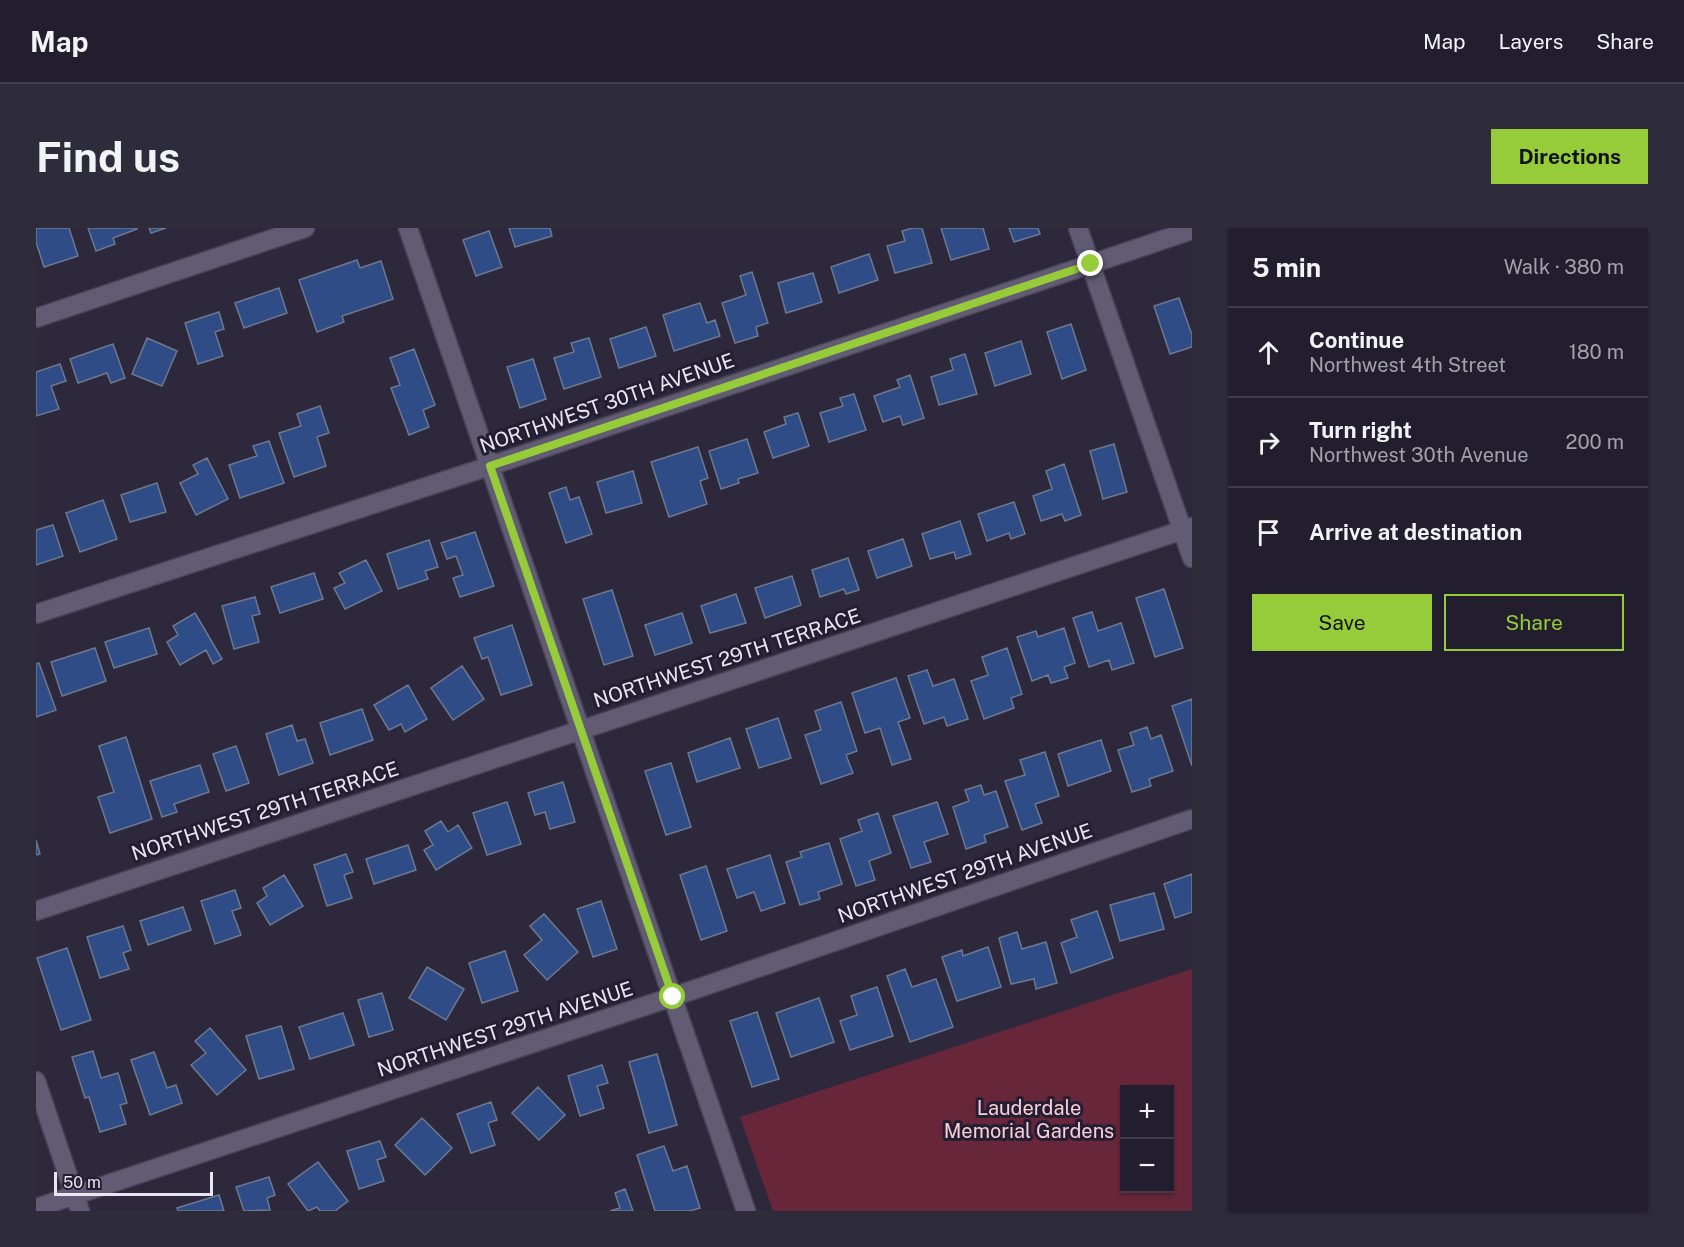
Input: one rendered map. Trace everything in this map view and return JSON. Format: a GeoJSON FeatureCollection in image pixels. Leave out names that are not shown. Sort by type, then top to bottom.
{"type":"FeatureCollection","features":[{"type":"Feature","properties":{"kind":"street"},"geometry":{"type":"LineString","coordinates":[[36,318],[305,228]]}},
{"type":"Feature","properties":{"kind":"street"},"geometry":{"type":"LineString","coordinates":[[408,228],[746,1211]]}},
{"type":"Feature","properties":{"kind":"street"},"geometry":{"type":"LineString","coordinates":[[1078,228],[1187,528],[1192,558]]}},
{"type":"Feature","properties":{"kind":"street","name":"NORTHWEST 30TH AVENUE"},"geometry":{"type":"LineString","coordinates":[[36,614],[490,466],[1192,230]]}},
{"type":"Feature","properties":{"kind":"street","name":"NORTHWEST 29TH TERRACE"},"geometry":{"type":"LineString","coordinates":[[36,911],[1187,528]]}},
{"type":"Feature","properties":{"kind":"street","name":"NORTHWEST 29TH AVENUE"},"geometry":{"type":"LineString","coordinates":[[36,1208],[78,1203],[1192,819]]}},
{"type":"Feature","properties":{"kind":"street"},"geometry":{"type":"LineString","coordinates":[[36,1081],[78,1203]]}},
{"type":"Feature","properties":{"kind":"green space","name":"Lauderdale Memorial Gardens"},"geometry":{"type":"Polygon","coordinates":[[[1192,969],[1192,1211],[773,1211],[740,1117],[1192,969]]]}},
{"type":"Feature","properties":{"kind":"building"},"geometry":{"type":"Polygon","coordinates":[[[36,228],[69,228],[78,256],[44,267],[36,242],[36,228]]]}},
{"type":"Feature","properties":{"kind":"building"},"geometry":{"type":"Polygon","coordinates":[[[88,228],[137,229],[113,238],[115,244],[96,251],[88,228]]]}},
{"type":"Feature","properties":{"kind":"building"},"geometry":{"type":"Polygon","coordinates":[[[149,228],[166,228],[151,233],[149,228]]]}},
{"type":"Feature","properties":{"kind":"building"},"geometry":{"type":"Polygon","coordinates":[[[509,228],[550,228],[552,236],[515,247],[509,228]]]}},
{"type":"Feature","properties":{"kind":"building"},"geometry":{"type":"Polygon","coordinates":[[[922,228],[932,263],[895,273],[887,246],[905,241],[902,231],[922,228]]]}},
{"type":"Feature","properties":{"kind":"building"},"geometry":{"type":"Polygon","coordinates":[[[941,228],[983,228],[989,249],[951,260],[941,228]]]}},
{"type":"Feature","properties":{"kind":"building"},"geometry":{"type":"Polygon","coordinates":[[[1009,228],[1038,228],[1040,234],[1014,242],[1009,228]]]}},
{"type":"Feature","properties":{"kind":"building"},"geometry":{"type":"Polygon","coordinates":[[[489,231],[502,267],[476,276],[463,240],[489,231]]]}},
{"type":"Feature","properties":{"kind":"building"},"geometry":{"type":"Polygon","coordinates":[[[869,254],[878,280],[839,293],[831,267],[869,254]]]}},
{"type":"Feature","properties":{"kind":"building"},"geometry":{"type":"Polygon","coordinates":[[[357,260],[360,268],[381,261],[393,299],[342,316],[344,322],[317,332],[299,280],[357,260]]]}},
{"type":"Feature","properties":{"kind":"building"},"geometry":{"type":"Polygon","coordinates":[[[752,272],[768,323],[756,327],[758,336],[735,343],[722,303],[746,295],[740,276],[752,272]]]}},
{"type":"Feature","properties":{"kind":"building"},"geometry":{"type":"Polygon","coordinates":[[[813,273],[822,302],[786,313],[778,283],[813,273]]]}},
{"type":"Feature","properties":{"kind":"building"},"geometry":{"type":"Polygon","coordinates":[[[279,288],[287,313],[244,328],[235,303],[279,288]]]}},
{"type":"Feature","properties":{"kind":"building"},"geometry":{"type":"Polygon","coordinates":[[[1179,298],[1192,335],[1192,347],[1170,354],[1154,306],[1179,298]]]}},
{"type":"Feature","properties":{"kind":"building"},"geometry":{"type":"Polygon","coordinates":[[[700,303],[707,323],[715,320],[720,336],[674,351],[663,315],[700,303]]]}},
{"type":"Feature","properties":{"kind":"building"},"geometry":{"type":"Polygon","coordinates":[[[219,312],[224,329],[215,332],[223,356],[198,364],[185,323],[219,312]]]}},
{"type":"Feature","properties":{"kind":"building"},"geometry":{"type":"Polygon","coordinates":[[[1071,324],[1086,370],[1062,379],[1047,332],[1071,324]]]}},
{"type":"Feature","properties":{"kind":"building"},"geometry":{"type":"Polygon","coordinates":[[[646,327],[656,356],[619,368],[610,339],[646,327]]]}},
{"type":"Feature","properties":{"kind":"building"},"geometry":{"type":"Polygon","coordinates":[[[147,338],[177,351],[162,386],[132,374],[147,338]]]}},
{"type":"Feature","properties":{"kind":"building"},"geometry":{"type":"Polygon","coordinates":[[[589,338],[601,377],[564,389],[554,358],[574,352],[571,343],[589,338]]]}},
{"type":"Feature","properties":{"kind":"building"},"geometry":{"type":"Polygon","coordinates":[[[1021,341],[1031,374],[995,386],[985,353],[1021,341]]]}},
{"type":"Feature","properties":{"kind":"building"},"geometry":{"type":"Polygon","coordinates":[[[113,344],[125,378],[111,383],[107,373],[78,383],[70,359],[113,344]]]}},
{"type":"Feature","properties":{"kind":"building"},"geometry":{"type":"Polygon","coordinates":[[[414,349],[435,405],[423,410],[429,427],[409,435],[391,388],[400,385],[390,358],[414,349]]]}},
{"type":"Feature","properties":{"kind":"building"},"geometry":{"type":"Polygon","coordinates":[[[965,354],[977,394],[939,405],[931,377],[953,370],[950,359],[965,354]]]}},
{"type":"Feature","properties":{"kind":"building"},"geometry":{"type":"Polygon","coordinates":[[[533,359],[546,399],[520,408],[507,367],[533,359]]]}},
{"type":"Feature","properties":{"kind":"building"},"geometry":{"type":"Polygon","coordinates":[[[60,364],[66,381],[51,386],[59,409],[36,416],[36,372],[60,364]]]}},
{"type":"Feature","properties":{"kind":"building"},"geometry":{"type":"Polygon","coordinates":[[[910,375],[924,418],[903,425],[900,416],[883,422],[874,396],[900,387],[897,380],[910,375]]]}},
{"type":"Feature","properties":{"kind":"building"},"geometry":{"type":"Polygon","coordinates":[[[854,394],[866,430],[829,442],[820,413],[843,406],[840,398],[854,394]]]}},
{"type":"Feature","properties":{"kind":"building"},"geometry":{"type":"Polygon","coordinates":[[[320,406],[329,433],[317,437],[326,466],[294,477],[279,433],[301,426],[297,414],[320,406]]]}},
{"type":"Feature","properties":{"kind":"building"},"geometry":{"type":"Polygon","coordinates":[[[798,413],[809,446],[773,458],[764,432],[786,424],[784,417],[798,413]]]}},
{"type":"Feature","properties":{"kind":"building"},"geometry":{"type":"Polygon","coordinates":[[[747,439],[758,473],[738,479],[739,483],[721,489],[709,451],[747,439]]]}},
{"type":"Feature","properties":{"kind":"building"},"geometry":{"type":"Polygon","coordinates":[[[269,441],[284,483],[240,498],[229,465],[257,456],[253,446],[269,441]]]}},
{"type":"Feature","properties":{"kind":"building"},"geometry":{"type":"Polygon","coordinates":[[[1114,444],[1127,492],[1103,499],[1090,451],[1114,444]]]}},
{"type":"Feature","properties":{"kind":"building"},"geometry":{"type":"Polygon","coordinates":[[[698,447],[708,478],[700,481],[707,504],[669,517],[651,462],[698,447]]]}},
{"type":"Feature","properties":{"kind":"building"},"geometry":{"type":"Polygon","coordinates":[[[207,458],[228,499],[196,515],[180,483],[198,474],[193,465],[207,458]]]}},
{"type":"Feature","properties":{"kind":"building"},"geometry":{"type":"Polygon","coordinates":[[[1064,464],[1081,515],[1065,521],[1062,514],[1041,521],[1033,496],[1052,489],[1046,471],[1064,464]]]}},
{"type":"Feature","properties":{"kind":"building"},"geometry":{"type":"Polygon","coordinates":[[[633,471],[642,503],[606,513],[597,482],[633,471]]]}},
{"type":"Feature","properties":{"kind":"building"},"geometry":{"type":"Polygon","coordinates":[[[157,483],[166,512],[130,522],[121,495],[157,483]]]}},
{"type":"Feature","properties":{"kind":"building"},"geometry":{"type":"Polygon","coordinates":[[[566,487],[570,500],[579,497],[592,534],[566,543],[549,493],[566,487]]]}},
{"type":"Feature","properties":{"kind":"building"},"geometry":{"type":"Polygon","coordinates":[[[103,500],[117,539],[80,552],[66,513],[103,500]]]}},
{"type":"Feature","properties":{"kind":"building"},"geometry":{"type":"Polygon","coordinates":[[[1014,502],[1025,534],[1011,539],[1009,533],[987,541],[978,514],[1014,502]]]}},
{"type":"Feature","properties":{"kind":"building"},"geometry":{"type":"Polygon","coordinates":[[[960,521],[971,554],[956,559],[954,552],[930,559],[922,534],[960,521]]]}},
{"type":"Feature","properties":{"kind":"building"},"geometry":{"type":"Polygon","coordinates":[[[53,525],[63,556],[36,565],[36,530],[53,525]]]}},
{"type":"Feature","properties":{"kind":"building"},"geometry":{"type":"Polygon","coordinates":[[[475,532],[494,586],[460,597],[453,578],[463,575],[456,556],[447,559],[441,543],[475,532]]]}},
{"type":"Feature","properties":{"kind":"building"},"geometry":{"type":"Polygon","coordinates":[[[903,539],[912,566],[877,578],[868,551],[903,539]]]}},
{"type":"Feature","properties":{"kind":"building"},"geometry":{"type":"Polygon","coordinates":[[[429,540],[438,567],[425,571],[428,579],[398,589],[387,554],[429,540]]]}},
{"type":"Feature","properties":{"kind":"building"},"geometry":{"type":"Polygon","coordinates":[[[848,558],[859,590],[846,594],[844,589],[820,597],[812,570],[848,558]]]}},
{"type":"Feature","properties":{"kind":"building"},"geometry":{"type":"Polygon","coordinates":[[[366,560],[382,591],[345,609],[334,588],[345,583],[339,573],[366,560]]]}},
{"type":"Feature","properties":{"kind":"building"},"geometry":{"type":"Polygon","coordinates":[[[314,573],[323,599],[280,613],[271,587],[314,573]]]}},
{"type":"Feature","properties":{"kind":"building"},"geometry":{"type":"Polygon","coordinates":[[[792,576],[801,605],[765,618],[755,588],[792,576]]]}},
{"type":"Feature","properties":{"kind":"building"},"geometry":{"type":"Polygon","coordinates":[[[1164,589],[1183,648],[1155,657],[1136,598],[1164,589]]]}},
{"type":"Feature","properties":{"kind":"building"},"geometry":{"type":"Polygon","coordinates":[[[612,590],[633,656],[604,665],[583,599],[612,590]]]}},
{"type":"Feature","properties":{"kind":"building"},"geometry":{"type":"Polygon","coordinates":[[[736,594],[746,623],[710,633],[701,606],[736,594]]]}},
{"type":"Feature","properties":{"kind":"building"},"geometry":{"type":"Polygon","coordinates":[[[255,597],[260,614],[252,616],[259,642],[234,649],[222,606],[255,597]]]}},
{"type":"Feature","properties":{"kind":"building"},"geometry":{"type":"Polygon","coordinates":[[[1092,612],[1098,631],[1121,623],[1134,663],[1112,670],[1109,660],[1089,667],[1073,618],[1092,612]]]}},
{"type":"Feature","properties":{"kind":"building"},"geometry":{"type":"Polygon","coordinates":[[[195,613],[222,659],[213,664],[206,650],[180,665],[167,642],[178,635],[173,626],[195,613]]]}},
{"type":"Feature","properties":{"kind":"building"},"geometry":{"type":"Polygon","coordinates":[[[682,613],[692,643],[655,655],[645,625],[682,613]]]}},
{"type":"Feature","properties":{"kind":"building"},"geometry":{"type":"Polygon","coordinates":[[[512,625],[532,685],[501,695],[488,657],[482,659],[474,638],[512,625]]]}},
{"type":"Feature","properties":{"kind":"building"},"geometry":{"type":"Polygon","coordinates":[[[149,628],[157,654],[114,668],[105,642],[149,628]]]}},
{"type":"Feature","properties":{"kind":"building"},"geometry":{"type":"Polygon","coordinates":[[[1064,628],[1075,663],[1064,667],[1068,678],[1051,683],[1048,675],[1032,681],[1017,637],[1036,631],[1038,637],[1064,628]]]}},
{"type":"Feature","properties":{"kind":"building"},"geometry":{"type":"Polygon","coordinates":[[[95,648],[106,681],[62,696],[51,662],[95,648]]]}},
{"type":"Feature","properties":{"kind":"building"},"geometry":{"type":"Polygon","coordinates":[[[1007,648],[1022,694],[1011,698],[1014,708],[984,719],[971,681],[988,675],[982,657],[1007,648]]]}},
{"type":"Feature","properties":{"kind":"building"},"geometry":{"type":"Polygon","coordinates":[[[39,663],[56,710],[36,717],[36,664],[39,663]]]}},
{"type":"Feature","properties":{"kind":"building"},"geometry":{"type":"Polygon","coordinates":[[[462,666],[484,699],[453,720],[431,688],[462,666]]]}},
{"type":"Feature","properties":{"kind":"building"},"geometry":{"type":"Polygon","coordinates":[[[927,670],[933,686],[954,679],[968,719],[947,726],[944,717],[924,724],[908,676],[927,670]]]}},
{"type":"Feature","properties":{"kind":"building"},"geometry":{"type":"Polygon","coordinates":[[[896,678],[910,718],[898,722],[911,759],[892,765],[880,728],[865,733],[852,693],[896,678]]]}},
{"type":"Feature","properties":{"kind":"building"},"geometry":{"type":"Polygon","coordinates":[[[408,685],[427,719],[405,732],[401,724],[389,730],[374,705],[408,685]]]}},
{"type":"Feature","properties":{"kind":"building"},"geometry":{"type":"Polygon","coordinates":[[[1192,699],[1192,766],[1172,706],[1192,699]]]}},
{"type":"Feature","properties":{"kind":"building"},"geometry":{"type":"Polygon","coordinates":[[[841,702],[857,751],[846,755],[853,773],[821,784],[805,735],[821,730],[815,711],[841,702]]]}},
{"type":"Feature","properties":{"kind":"building"},"geometry":{"type":"Polygon","coordinates":[[[362,709],[373,740],[330,755],[320,723],[362,709]]]}},
{"type":"Feature","properties":{"kind":"building"},"geometry":{"type":"Polygon","coordinates":[[[778,718],[791,758],[759,768],[746,729],[778,718]]]}},
{"type":"Feature","properties":{"kind":"building"},"geometry":{"type":"Polygon","coordinates":[[[292,725],[297,741],[305,739],[313,763],[279,775],[266,734],[292,725]]]}},
{"type":"Feature","properties":{"kind":"building"},"geometry":{"type":"Polygon","coordinates":[[[1147,727],[1151,739],[1161,735],[1173,771],[1149,779],[1151,786],[1132,792],[1118,750],[1134,745],[1130,733],[1147,727]]]}},
{"type":"Feature","properties":{"kind":"building"},"geometry":{"type":"Polygon","coordinates":[[[126,737],[152,819],[110,833],[98,797],[114,792],[99,746],[126,737]]]}},
{"type":"Feature","properties":{"kind":"building"},"geometry":{"type":"Polygon","coordinates":[[[730,738],[740,768],[697,782],[688,753],[730,738]]]}},
{"type":"Feature","properties":{"kind":"building"},"geometry":{"type":"Polygon","coordinates":[[[1101,740],[1111,771],[1068,786],[1058,754],[1101,740]]]}},
{"type":"Feature","properties":{"kind":"building"},"geometry":{"type":"Polygon","coordinates":[[[236,746],[249,783],[226,791],[213,754],[236,746]]]}},
{"type":"Feature","properties":{"kind":"building"},"geometry":{"type":"Polygon","coordinates":[[[1045,752],[1059,796],[1035,804],[1042,823],[1022,830],[1005,781],[1025,775],[1020,760],[1045,752]]]}},
{"type":"Feature","properties":{"kind":"building"},"geometry":{"type":"Polygon","coordinates":[[[671,763],[691,827],[666,835],[645,771],[671,763]]]}},
{"type":"Feature","properties":{"kind":"building"},"geometry":{"type":"Polygon","coordinates":[[[200,765],[209,792],[174,804],[177,812],[162,817],[150,781],[200,765]]]}},
{"type":"Feature","properties":{"kind":"building"},"geometry":{"type":"Polygon","coordinates":[[[563,782],[575,822],[550,829],[545,812],[535,815],[528,793],[563,782]]]}},
{"type":"Feature","properties":{"kind":"building"},"geometry":{"type":"Polygon","coordinates":[[[981,785],[984,795],[996,791],[1008,827],[984,835],[986,842],[966,849],[953,807],[969,801],[965,790],[981,785]]]}},
{"type":"Feature","properties":{"kind":"building"},"geometry":{"type":"Polygon","coordinates":[[[507,802],[521,844],[487,855],[473,813],[507,802]]]}},
{"type":"Feature","properties":{"kind":"building"},"geometry":{"type":"Polygon","coordinates":[[[937,802],[948,834],[924,842],[931,862],[911,868],[893,816],[937,802]]]}},
{"type":"Feature","properties":{"kind":"building"},"geometry":{"type":"Polygon","coordinates":[[[878,813],[891,853],[869,861],[875,880],[856,886],[840,839],[862,831],[858,820],[878,813]]]}},
{"type":"Feature","properties":{"kind":"building"},"geometry":{"type":"Polygon","coordinates":[[[441,821],[448,832],[458,825],[472,848],[436,870],[424,850],[433,845],[425,831],[441,821]]]}},
{"type":"Feature","properties":{"kind":"building"},"geometry":{"type":"Polygon","coordinates":[[[36,840],[40,854],[36,855],[36,840]]]}},
{"type":"Feature","properties":{"kind":"building"},"geometry":{"type":"Polygon","coordinates":[[[829,843],[842,884],[818,892],[820,899],[800,905],[786,862],[802,857],[800,852],[829,843]]]}},
{"type":"Feature","properties":{"kind":"building"},"geometry":{"type":"Polygon","coordinates":[[[408,845],[416,870],[374,884],[366,859],[408,845]]]}},
{"type":"Feature","properties":{"kind":"building"},"geometry":{"type":"Polygon","coordinates":[[[346,854],[353,872],[344,875],[352,898],[327,906],[314,865],[346,854]]]}},
{"type":"Feature","properties":{"kind":"building"},"geometry":{"type":"Polygon","coordinates":[[[770,855],[785,903],[761,911],[754,892],[737,898],[727,869],[770,855]]]}},
{"type":"Feature","properties":{"kind":"building"},"geometry":{"type":"Polygon","coordinates":[[[706,866],[727,931],[701,940],[680,875],[706,866]]]}},
{"type":"Feature","properties":{"kind":"building"},"geometry":{"type":"Polygon","coordinates":[[[1192,874],[1192,912],[1175,918],[1164,884],[1192,874]]]}},
{"type":"Feature","properties":{"kind":"building"},"geometry":{"type":"Polygon","coordinates":[[[284,875],[303,906],[270,925],[257,903],[267,896],[263,888],[284,875]]]}},
{"type":"Feature","properties":{"kind":"building"},"geometry":{"type":"Polygon","coordinates":[[[235,890],[241,908],[232,911],[241,935],[215,944],[201,901],[235,890]]]}},
{"type":"Feature","properties":{"kind":"building"},"geometry":{"type":"Polygon","coordinates":[[[1154,893],[1164,929],[1120,941],[1110,905],[1154,893]]]}},
{"type":"Feature","properties":{"kind":"building"},"geometry":{"type":"Polygon","coordinates":[[[601,901],[617,949],[593,957],[577,909],[601,901]]]}},
{"type":"Feature","properties":{"kind":"building"},"geometry":{"type":"Polygon","coordinates":[[[183,907],[191,930],[148,945],[140,921],[183,907]]]}},
{"type":"Feature","properties":{"kind":"building"},"geometry":{"type":"Polygon","coordinates":[[[1097,911],[1113,958],[1071,973],[1061,943],[1077,937],[1071,920],[1097,911]]]}},
{"type":"Feature","properties":{"kind":"building"},"geometry":{"type":"Polygon","coordinates":[[[544,914],[578,952],[547,980],[524,955],[542,940],[530,926],[544,914]]]}},
{"type":"Feature","properties":{"kind":"building"},"geometry":{"type":"Polygon","coordinates":[[[123,926],[131,950],[123,953],[129,969],[100,978],[87,937],[123,926]]]}},
{"type":"Feature","properties":{"kind":"building"},"geometry":{"type":"Polygon","coordinates":[[[1017,932],[1022,949],[1046,942],[1057,983],[1036,989],[1034,979],[1011,984],[999,938],[1017,932]]]}},
{"type":"Feature","properties":{"kind":"building"},"geometry":{"type":"Polygon","coordinates":[[[988,947],[1001,987],[957,1001],[942,957],[962,950],[963,956],[988,947]]]}},
{"type":"Feature","properties":{"kind":"building"},"geometry":{"type":"Polygon","coordinates":[[[67,948],[91,1020],[61,1030],[37,958],[67,948]]]}},
{"type":"Feature","properties":{"kind":"building"},"geometry":{"type":"Polygon","coordinates":[[[505,951],[518,991],[482,1003],[469,963],[505,951]]]}},
{"type":"Feature","properties":{"kind":"building"},"geometry":{"type":"Polygon","coordinates":[[[427,967],[464,989],[446,1020],[409,998],[427,967]]]}},
{"type":"Feature","properties":{"kind":"building"},"geometry":{"type":"Polygon","coordinates":[[[905,969],[912,987],[936,979],[953,1027],[910,1042],[887,976],[905,969]]]}},
{"type":"Feature","properties":{"kind":"building"},"geometry":{"type":"Polygon","coordinates":[[[877,987],[893,1036],[850,1050],[840,1021],[857,1015],[851,996],[877,987]]]}},
{"type":"Feature","properties":{"kind":"building"},"geometry":{"type":"Polygon","coordinates":[[[382,993],[393,1030],[369,1037],[358,1000],[382,993]]]}},
{"type":"Feature","properties":{"kind":"building"},"geometry":{"type":"Polygon","coordinates":[[[819,998],[834,1042],[791,1057],[776,1013],[819,998]]]}},
{"type":"Feature","properties":{"kind":"building"},"geometry":{"type":"Polygon","coordinates":[[[757,1012],[779,1079],[752,1087],[730,1021],[757,1012]]]}},
{"type":"Feature","properties":{"kind":"building"},"geometry":{"type":"Polygon","coordinates":[[[343,1013],[354,1045],[310,1059],[299,1027],[343,1013]]]}},
{"type":"Feature","properties":{"kind":"building"},"geometry":{"type":"Polygon","coordinates":[[[281,1026],[294,1069],[259,1079],[246,1036],[281,1026]]]}},
{"type":"Feature","properties":{"kind":"building"},"geometry":{"type":"Polygon","coordinates":[[[210,1028],[246,1070],[217,1095],[191,1065],[206,1053],[195,1041],[210,1028]]]}},
{"type":"Feature","properties":{"kind":"building"},"geometry":{"type":"Polygon","coordinates":[[[93,1051],[101,1078],[118,1073],[127,1103],[120,1105],[126,1124],[100,1132],[89,1097],[85,1098],[72,1057],[93,1051]]]}},
{"type":"Feature","properties":{"kind":"building"},"geometry":{"type":"Polygon","coordinates":[[[154,1052],[167,1088],[176,1085],[182,1103],[150,1115],[131,1060],[154,1052]]]}},
{"type":"Feature","properties":{"kind":"building"},"geometry":{"type":"Polygon","coordinates":[[[657,1054],[677,1125],[649,1133],[629,1062],[657,1054]]]}},
{"type":"Feature","properties":{"kind":"building"},"geometry":{"type":"Polygon","coordinates":[[[602,1065],[608,1083],[597,1086],[604,1108],[580,1116],[568,1076],[602,1065]]]}},
{"type":"Feature","properties":{"kind":"building"},"geometry":{"type":"Polygon","coordinates":[[[538,1087],[565,1115],[539,1140],[512,1113],[538,1087]]]}},
{"type":"Feature","properties":{"kind":"building"},"geometry":{"type":"Polygon","coordinates":[[[491,1102],[497,1120],[488,1123],[495,1145],[471,1153],[457,1114],[491,1102]]]}},
{"type":"Feature","properties":{"kind":"building"},"geometry":{"type":"Polygon","coordinates":[[[422,1118],[452,1148],[425,1175],[395,1145],[422,1118]]]}},
{"type":"Feature","properties":{"kind":"building"},"geometry":{"type":"Polygon","coordinates":[[[380,1141],[386,1157],[377,1160],[384,1181],[359,1189],[347,1151],[380,1141]]]}},
{"type":"Feature","properties":{"kind":"building"},"geometry":{"type":"Polygon","coordinates":[[[664,1146],[673,1171],[687,1166],[700,1208],[690,1211],[655,1211],[637,1155],[664,1146]]]}},
{"type":"Feature","properties":{"kind":"building"},"geometry":{"type":"Polygon","coordinates":[[[318,1162],[348,1201],[335,1211],[320,1211],[317,1207],[308,1211],[288,1184],[318,1162]]]}},
{"type":"Feature","properties":{"kind":"building"},"geometry":{"type":"Polygon","coordinates":[[[269,1177],[275,1195],[267,1198],[270,1210],[244,1211],[236,1187],[269,1177]]]}},
{"type":"Feature","properties":{"kind":"building"},"geometry":{"type":"Polygon","coordinates":[[[625,1189],[633,1211],[610,1211],[620,1208],[615,1193],[625,1189]]]}},
{"type":"Feature","properties":{"kind":"building"},"geometry":{"type":"Polygon","coordinates":[[[219,1195],[224,1211],[178,1211],[177,1208],[219,1195]]]}},
{"type":"Feature","properties":{"kind":"route"},"geometry":{"type":"LineString","coordinates":[[673,997],[490,466],[1091,264]]}}]}
